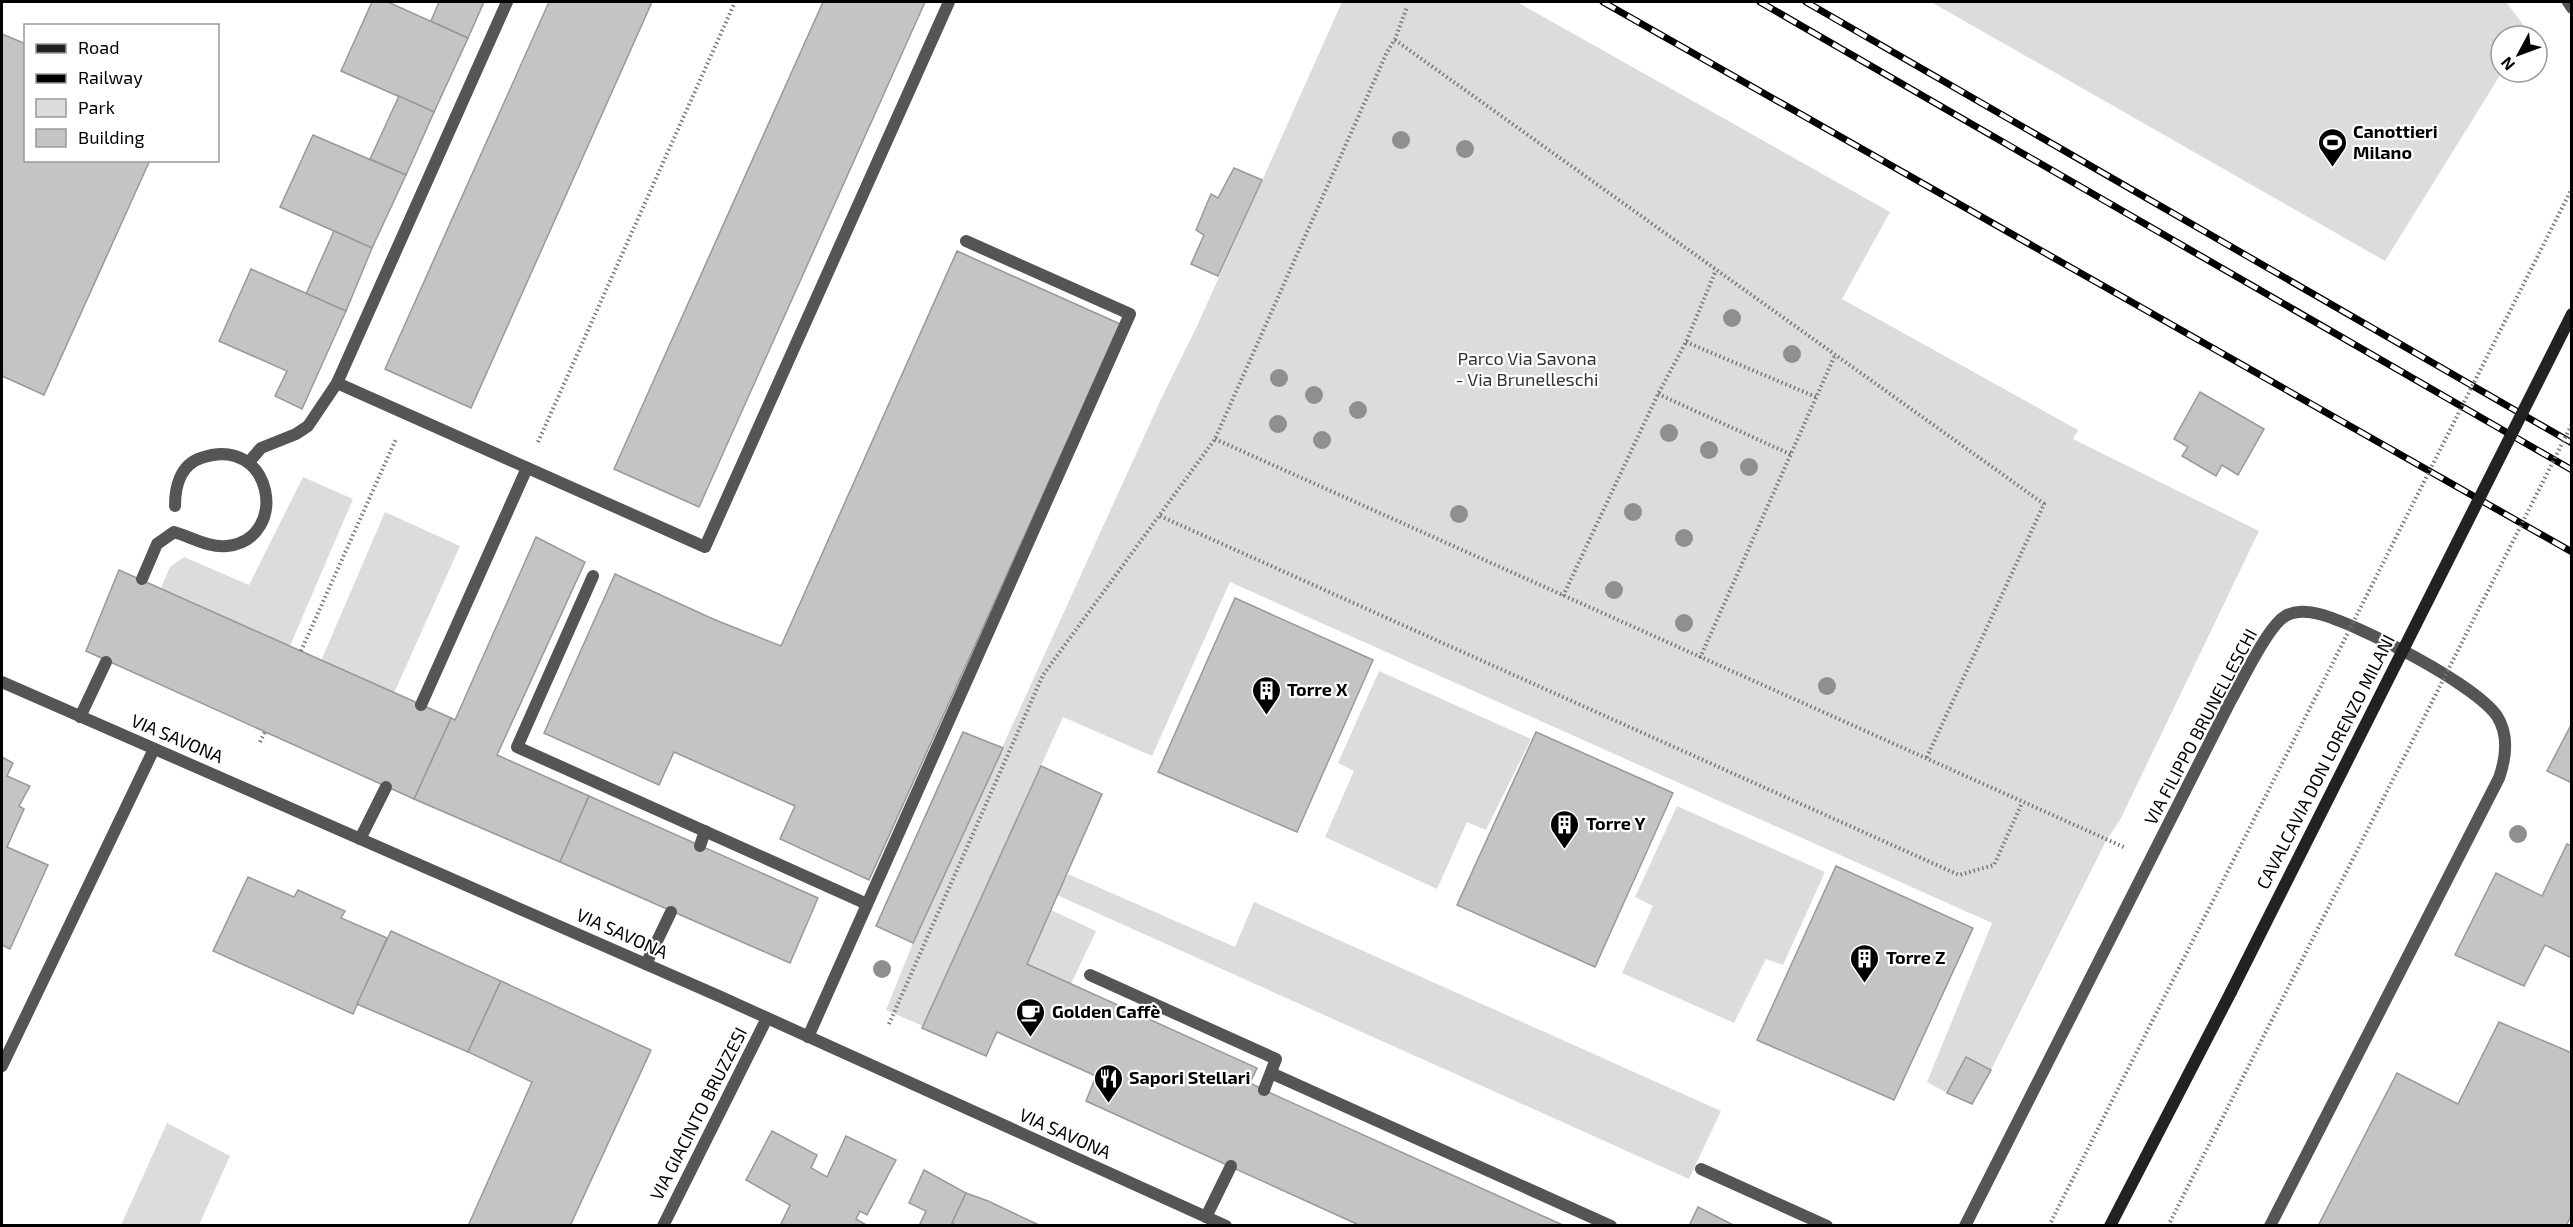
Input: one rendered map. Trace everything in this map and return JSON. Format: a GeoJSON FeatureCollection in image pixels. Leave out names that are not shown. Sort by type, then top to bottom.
{"type":"FeatureCollection","features":[{"type":"Feature","properties":{"kind":"main road","name":"CAVALCAVIA DON LORENZO MILANI"},"geometry":{"type":"LineString","coordinates":[[2110,1226],[2231,992],[2571,314]]}},
{"type":"Feature","properties":{"kind":"street"},"geometry":{"type":"LineString","coordinates":[[249,462],[261,448],[296,434],[308,426],[337,383],[507,2]]}},
{"type":"Feature","properties":{"kind":"street"},"geometry":{"type":"LineString","coordinates":[[337,383],[705,548],[949,2]]}},
{"type":"Feature","properties":{"kind":"street"},"geometry":{"type":"LineString","coordinates":[[808,1037],[1130,314],[966,241]]}},
{"type":"Feature","properties":{"kind":"street"},"geometry":{"type":"LineString","coordinates":[[142,579],[157,544],[174,532],[209,545],[228,546],[245,540],[258,528],[266,511],[267,494],[261,476],[249,462],[232,454],[214,453],[197,459],[183,472],[175,488],[175,506]]}},
{"type":"Feature","properties":{"kind":"street"},"geometry":{"type":"LineString","coordinates":[[421,705],[527,468]]}},
{"type":"Feature","properties":{"kind":"street"},"geometry":{"type":"LineString","coordinates":[[593,576],[517,747],[867,904]]}},
{"type":"Feature","properties":{"kind":"street","name":"VIA FILIPPO BRUNELLESCHI"},"geometry":{"type":"LineString","coordinates":[[1965,1226],[2230,702],[2270,634],[2284,617],[2301,611],[2318,613],[2360,628],[2455,681],[2491,709],[2501,724],[2505,737],[2503,766],[2499,778],[2270,1226]]}},
{"type":"Feature","properties":{"kind":"street"},"geometry":{"type":"LineString","coordinates":[[80,717],[105,662]]}},
{"type":"Feature","properties":{"kind":"street","name":"VIA SAVONA"},"geometry":{"type":"LineString","coordinates":[[2,682],[646,964],[1226,1226]]}},
{"type":"Feature","properties":{"kind":"street"},"geometry":{"type":"LineString","coordinates":[[2,1066],[154,749]]}},
{"type":"Feature","properties":{"kind":"street"},"geometry":{"type":"LineString","coordinates":[[360,839],[386,787]]}},
{"type":"Feature","properties":{"kind":"street"},"geometry":{"type":"LineString","coordinates":[[700,846],[705,831]]}},
{"type":"Feature","properties":{"kind":"street"},"geometry":{"type":"LineString","coordinates":[[646,964],[671,912]]}},
{"type":"Feature","properties":{"kind":"street"},"geometry":{"type":"LineString","coordinates":[[1090,975],[1276,1059],[1264,1090]]}},
{"type":"Feature","properties":{"kind":"street","name":"VIA GIACINTO BRUZZESI"},"geometry":{"type":"LineString","coordinates":[[663,1226],[767,1018]]}},
{"type":"Feature","properties":{"kind":"street"},"geometry":{"type":"LineString","coordinates":[[1270,1073],[1611,1226]]}},
{"type":"Feature","properties":{"kind":"street"},"geometry":{"type":"LineString","coordinates":[[1206,1217],[1231,1166]]}},
{"type":"Feature","properties":{"kind":"street"},"geometry":{"type":"LineString","coordinates":[[1701,1169],[1827,1226]]}},
{"type":"Feature","properties":{"kind":"path"},"geometry":{"type":"LineString","coordinates":[[527,468],[735,2]]}},
{"type":"Feature","properties":{"kind":"path"},"geometry":{"type":"LineString","coordinates":[[889,1024],[1043,675],[1215,439],[1387,52],[1395,39],[1407,7]]}},
{"type":"Feature","properties":{"kind":"path"},"geometry":{"type":"LineString","coordinates":[[1395,39],[2044,504],[1926,759]]}},
{"type":"Feature","properties":{"kind":"path"},"geometry":{"type":"LineString","coordinates":[[2049,1226],[2571,188]]}},
{"type":"Feature","properties":{"kind":"path"},"geometry":{"type":"LineString","coordinates":[[1563,596],[1658,394],[1686,342],[1716,270]]}},
{"type":"Feature","properties":{"kind":"path"},"geometry":{"type":"LineString","coordinates":[[1686,342],[1816,397]]}},
{"type":"Feature","properties":{"kind":"path"},"geometry":{"type":"LineString","coordinates":[[1700,658],[1835,355]]}},
{"type":"Feature","properties":{"kind":"path"},"geometry":{"type":"LineString","coordinates":[[1658,394],[1792,455]]}},
{"type":"Feature","properties":{"kind":"path"},"geometry":{"type":"LineString","coordinates":[[302,651],[407,414]]}},
{"type":"Feature","properties":{"kind":"path"},"geometry":{"type":"LineString","coordinates":[[2168,1226],[2571,424]]}},
{"type":"Feature","properties":{"kind":"path"},"geometry":{"type":"LineString","coordinates":[[1215,439],[2150,860]]}},
{"type":"Feature","properties":{"kind":"path"},"geometry":{"type":"LineString","coordinates":[[1160,516],[1959,875],[1994,865],[2022,803]]}},
{"type":"Feature","properties":{"kind":"path"},"geometry":{"type":"LineString","coordinates":[[260,742],[266,732]]}},
{"type":"Feature","properties":{"kind":"green space","name":"Parco Via Savona - Via Brunelleschi"},"geometry":{"type":"Polygon","coordinates":[[[1342,2],[1517,2],[1890,212],[1842,299],[2078,430],[2073,439],[2259,531],[2120,820],[2107,839],[1991,1070],[1966,1057],[1947,1093],[1927,1082],[1992,923],[1230,582],[1152,756],[1063,717],[923,1026],[886,1010],[913,943],[1162,397],[1198,324],[1342,2]]]}},
{"type":"Feature","properties":{"kind":"green space","name":"Canottieri Milano"},"geometry":{"type":"Polygon","coordinates":[[[1931,2],[2506,2],[2523,24],[2489,24],[2489,84],[2495,84],[2385,261],[1931,2]]]}},
{"type":"Feature","properties":{"kind":"green space"},"geometry":{"type":"Polygon","coordinates":[[[303,477],[353,499],[290,646],[161,588],[170,567],[184,557],[249,585],[303,477]]]}},
{"type":"Feature","properties":{"kind":"green space"},"geometry":{"type":"Polygon","coordinates":[[[385,512],[460,546],[394,693],[321,661],[385,512]]]}},
{"type":"Feature","properties":{"kind":"green space"},"geometry":{"type":"Polygon","coordinates":[[[1379,671],[1531,739],[1486,830],[1467,822],[1437,889],[1325,837],[1354,771],[1338,763],[1379,671]]]}},
{"type":"Feature","properties":{"kind":"green space"},"geometry":{"type":"Polygon","coordinates":[[[1677,806],[1825,872],[1783,965],[1766,959],[1734,1023],[1622,973],[1653,906],[1635,897],[1677,806]]]}},
{"type":"Feature","properties":{"kind":"green space"},"geometry":{"type":"Polygon","coordinates":[[[1068,874],[1235,947],[1254,902],[1721,1111],[1689,1179],[1057,895],[1068,874]]]}},
{"type":"Feature","properties":{"kind":"green space"},"geometry":{"type":"Polygon","coordinates":[[[1051,910],[1096,931],[1071,984],[1027,964],[1051,910]]]}},
{"type":"Feature","properties":{"kind":"green space"},"geometry":{"type":"Polygon","coordinates":[[[167,1123],[230,1156],[199,1225],[121,1225],[167,1123]]]}},
{"type":"Feature","properties":{"kind":"building"},"geometry":{"type":"Polygon","coordinates":[[[372,2],[388,2],[468,38],[434,112],[341,71],[372,2]]]}},
{"type":"Feature","properties":{"kind":"building"},"geometry":{"type":"Polygon","coordinates":[[[439,2],[484,2],[468,38],[431,21],[439,2]]]}},
{"type":"Feature","properties":{"kind":"building"},"geometry":{"type":"Polygon","coordinates":[[[549,2],[652,2],[471,408],[385,369],[549,2]]]}},
{"type":"Feature","properties":{"kind":"building"},"geometry":{"type":"Polygon","coordinates":[[[823,2],[925,2],[699,507],[614,469],[823,2]]]}},
{"type":"Feature","properties":{"kind":"building"},"geometry":{"type":"Polygon","coordinates":[[[2,34],[24,43],[24,162],[149,162],[44,395],[2,376],[2,34]]]}},
{"type":"Feature","properties":{"kind":"building"},"geometry":{"type":"Polygon","coordinates":[[[399,96],[434,112],[406,175],[370,159],[399,96]]]}},
{"type":"Feature","properties":{"kind":"building"},"geometry":{"type":"Polygon","coordinates":[[[313,135],[406,175],[372,248],[280,207],[313,135]]]}},
{"type":"Feature","properties":{"kind":"building"},"geometry":{"type":"Polygon","coordinates":[[[1234,168],[1262,180],[1218,276],[1191,264],[1204,235],[1196,230],[1211,194],[1218,198],[1234,168]]]}},
{"type":"Feature","properties":{"kind":"building"},"geometry":{"type":"Polygon","coordinates":[[[334,231],[372,248],[346,311],[306,294],[334,231]]]}},
{"type":"Feature","properties":{"kind":"building"},"geometry":{"type":"Polygon","coordinates":[[[957,251],[1120,324],[869,880],[780,839],[795,806],[674,752],[659,785],[544,733],[615,574],[713,619],[781,646],[957,251]]]}},
{"type":"Feature","properties":{"kind":"building"},"geometry":{"type":"Polygon","coordinates":[[[251,269],[346,311],[302,409],[275,396],[287,371],[219,341],[251,269]]]}},
{"type":"Feature","properties":{"kind":"building"},"geometry":{"type":"Polygon","coordinates":[[[2200,392],[2264,429],[2238,475],[2222,465],[2216,476],[2182,456],[2188,447],[2174,439],[2200,392]]]}},
{"type":"Feature","properties":{"kind":"building"},"geometry":{"type":"Polygon","coordinates":[[[536,537],[585,562],[497,755],[589,796],[560,862],[414,799],[451,718],[455,720],[536,537]]]}},
{"type":"Feature","properties":{"kind":"building"},"geometry":{"type":"Polygon","coordinates":[[[119,570],[451,718],[414,799],[86,651],[119,570]]]}},
{"type":"Feature","properties":{"kind":"building","name":"Torre X"},"geometry":{"type":"Polygon","coordinates":[[[1235,598],[1373,660],[1297,832],[1158,772],[1235,598]]]}},
{"type":"Feature","properties":{"kind":"building"},"geometry":{"type":"Polygon","coordinates":[[[2572,723],[2572,783],[2547,771],[2572,723]]]}},
{"type":"Feature","properties":{"kind":"building"},"geometry":{"type":"Polygon","coordinates":[[[963,732],[1003,748],[913,943],[876,926],[963,732]]]}},
{"type":"Feature","properties":{"kind":"building","name":"Torre Y"},"geometry":{"type":"Polygon","coordinates":[[[1536,732],[1673,793],[1595,967],[1457,905],[1536,732]]]}},
{"type":"Feature","properties":{"kind":"building"},"geometry":{"type":"Polygon","coordinates":[[[2,757],[13,763],[7,776],[30,786],[19,806],[24,809],[7,847],[48,865],[10,949],[2,945],[2,757]]]}},
{"type":"Feature","properties":{"kind":"building"},"geometry":{"type":"Polygon","coordinates":[[[1041,766],[1102,794],[1027,964],[1257,1068],[1250,1083],[1264,1090],[1565,1226],[1361,1226],[1086,1101],[1096,1076],[997,1032],[986,1056],[922,1028],[1041,766]]]}},
{"type":"Feature","properties":{"kind":"building"},"geometry":{"type":"Polygon","coordinates":[[[589,796],[818,898],[790,963],[560,862],[589,796]]]}},
{"type":"Feature","properties":{"kind":"building"},"geometry":{"type":"Polygon","coordinates":[[[2567,844],[2572,846],[2572,958],[2545,945],[2524,986],[2455,955],[2496,873],[2542,896],[2567,844]]]}},
{"type":"Feature","properties":{"kind":"building","name":"Torre Z"},"geometry":{"type":"Polygon","coordinates":[[[1836,866],[1973,928],[1894,1100],[1757,1040],[1836,866]]]}},
{"type":"Feature","properties":{"kind":"building"},"geometry":{"type":"Polygon","coordinates":[[[248,877],[294,897],[298,890],[345,911],[341,918],[387,938],[353,1014],[213,951],[248,877]]]}},
{"type":"Feature","properties":{"kind":"building"},"geometry":{"type":"Polygon","coordinates":[[[391,931],[501,981],[468,1052],[357,1004],[391,931]]]}},
{"type":"Feature","properties":{"kind":"building"},"geometry":{"type":"Polygon","coordinates":[[[501,981],[651,1050],[570,1226],[468,1226],[532,1082],[468,1052],[501,981]]]}},
{"type":"Feature","properties":{"kind":"building"},"geometry":{"type":"Polygon","coordinates":[[[2499,1022],[2572,1053],[2572,1214],[2566,1226],[2318,1226],[2397,1073],[2458,1104],[2499,1022]]]}},
{"type":"Feature","properties":{"kind":"building"},"geometry":{"type":"Polygon","coordinates":[[[1966,1057],[1991,1070],[1972,1104],[1947,1093],[1966,1057]]]}},
{"type":"Feature","properties":{"kind":"building"},"geometry":{"type":"Polygon","coordinates":[[[772,1131],[817,1155],[811,1168],[827,1177],[846,1136],[896,1160],[867,1215],[860,1211],[856,1219],[868,1226],[780,1226],[790,1205],[746,1180],[772,1131]]]}},
{"type":"Feature","properties":{"kind":"building"},"geometry":{"type":"Polygon","coordinates":[[[924,1170],[966,1193],[951,1226],[919,1226],[926,1211],[909,1203],[924,1170]]]}},
{"type":"Feature","properties":{"kind":"building"},"geometry":{"type":"Polygon","coordinates":[[[966,1193],[1041,1226],[957,1226],[952,1223],[966,1193]]]}},
{"type":"Feature","properties":{"kind":"building"},"geometry":{"type":"Polygon","coordinates":[[[1698,1207],[1735,1226],[1689,1226],[1698,1207]]]}},
{"type":"Feature","properties":{"kind":"railway"},"geometry":{"type":"LineString","coordinates":[[1603,2],[2572,552]]}},
{"type":"Feature","properties":{"kind":"railway"},"geometry":{"type":"LineString","coordinates":[[1760,2],[2572,470]]}},
{"type":"Feature","properties":{"kind":"railway"},"geometry":{"type":"LineString","coordinates":[[1806,2],[2572,443]]}},
{"type":"Feature","properties":{"kind":"place","name":"Canottieri Milano"},"geometry":{"type":"Point","coordinates":[2332,168]}},
{"type":"Feature","properties":{"kind":"place","name":"Torre X"},"geometry":{"type":"Point","coordinates":[1266,716]}},
{"type":"Feature","properties":{"kind":"place","name":"Torre Y"},"geometry":{"type":"Point","coordinates":[1565,850]}},
{"type":"Feature","properties":{"kind":"place","name":"Torre Z"},"geometry":{"type":"Point","coordinates":[1865,984]}},
{"type":"Feature","properties":{"kind":"place","name":"Golden Caffè"},"geometry":{"type":"Point","coordinates":[1031,1038]}},
{"type":"Feature","properties":{"kind":"place","name":"Sapori Stellari"},"geometry":{"type":"Point","coordinates":[1108,1104]}}]}
